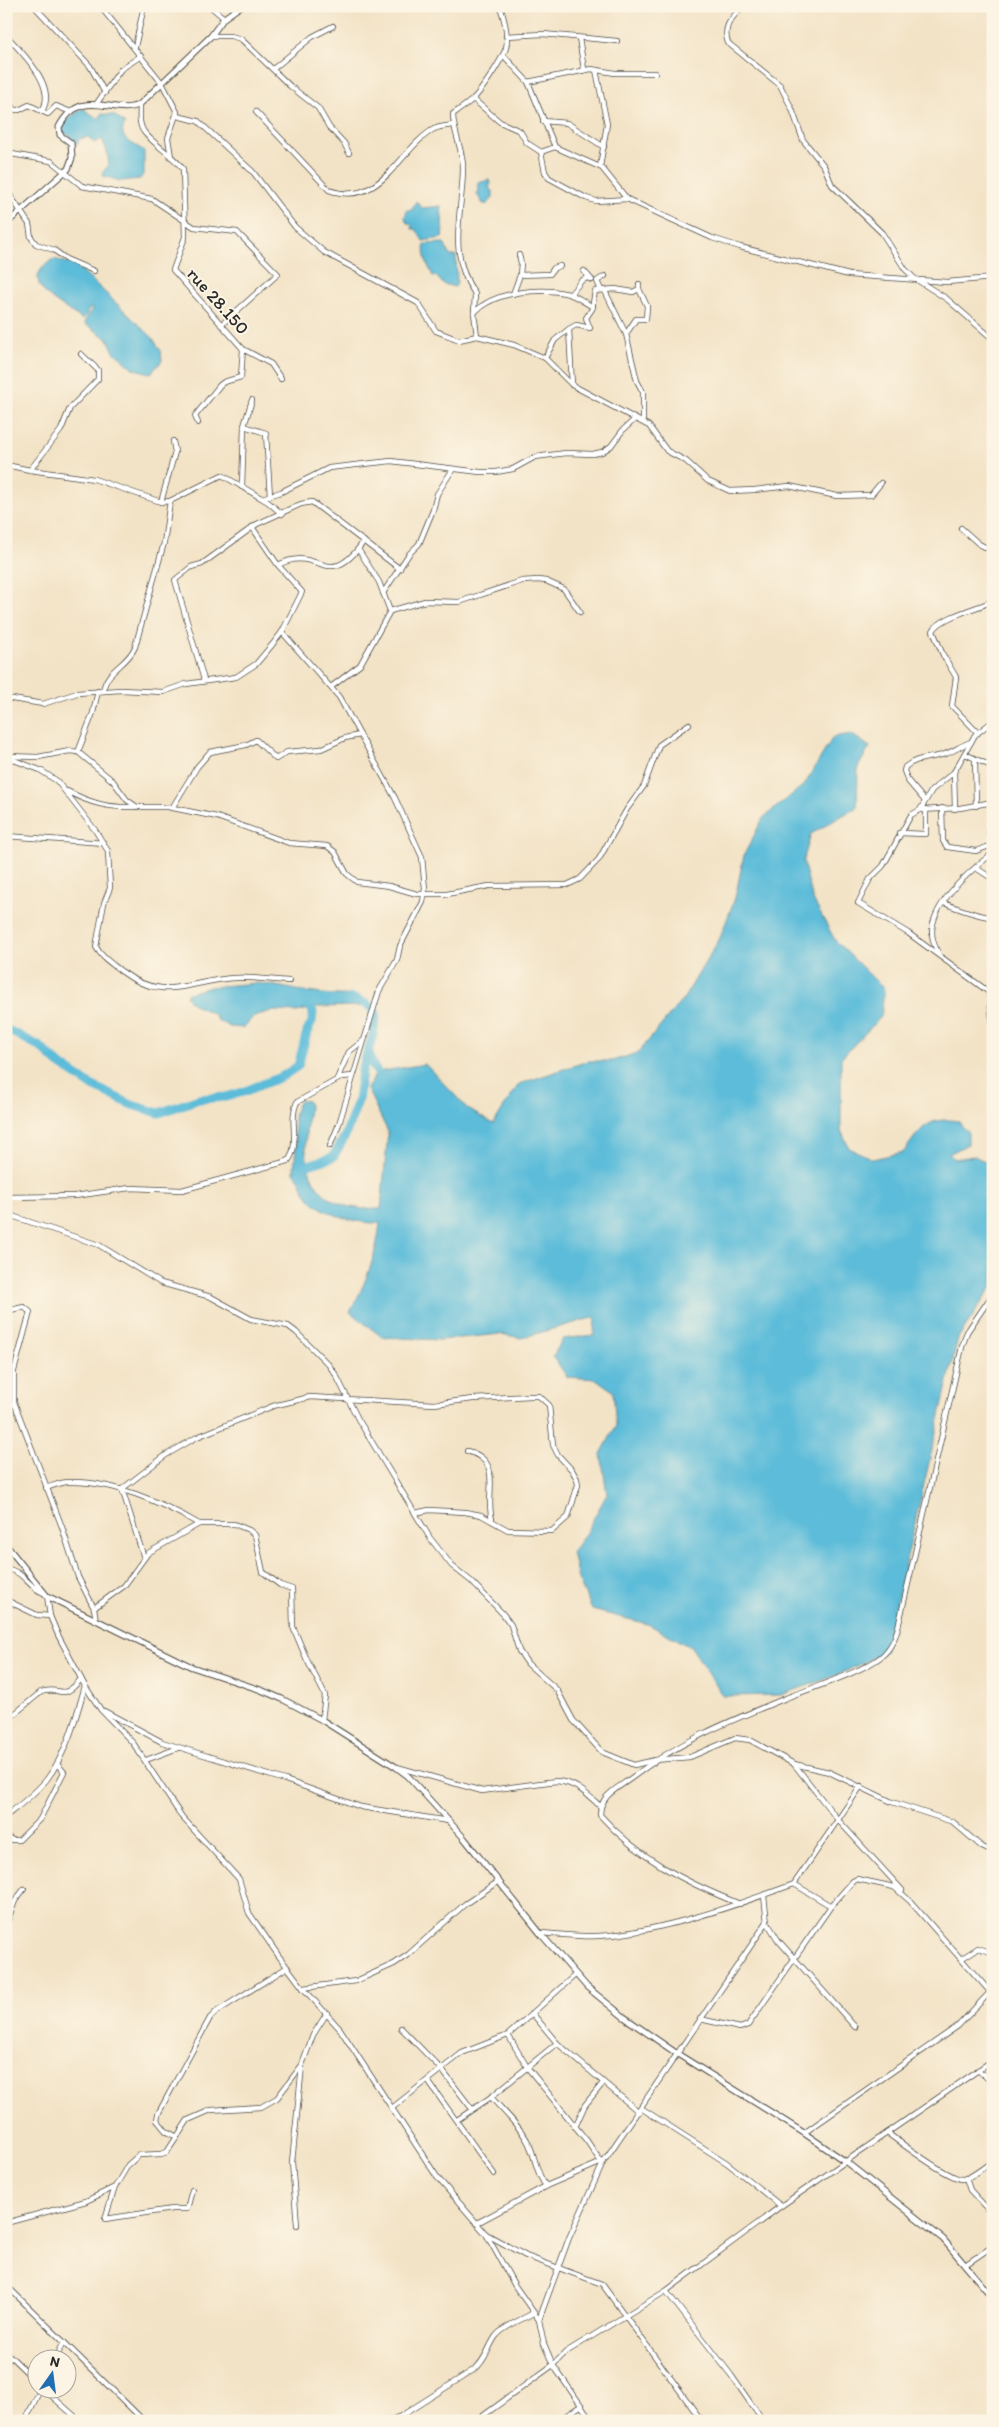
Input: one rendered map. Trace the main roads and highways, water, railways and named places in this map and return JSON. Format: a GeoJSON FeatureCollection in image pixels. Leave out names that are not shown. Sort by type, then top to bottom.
{"type":"FeatureCollection","features":[{"type":"Feature","properties":{"kind":"water"},"geometry":{"type":"Polygon","coordinates":[[[82,108],[99,119],[101,114],[114,115],[125,124],[123,129],[124,137],[144,151],[144,173],[140,179],[120,181],[103,176],[103,172],[109,165],[107,151],[102,139],[94,143],[88,137],[78,139],[78,143],[75,144],[69,135],[64,134],[62,124],[82,108]]]}},
{"type":"Feature","properties":{"kind":"water"},"geometry":{"type":"Polygon","coordinates":[[[489,180],[491,183],[489,188],[493,191],[493,197],[488,204],[483,204],[477,194],[479,190],[478,183],[489,180]]]}},
{"type":"Feature","properties":{"kind":"water"},"geometry":{"type":"Polygon","coordinates":[[[416,201],[422,208],[441,206],[442,238],[423,241],[416,229],[412,229],[412,225],[407,223],[405,217],[407,210],[412,210],[416,201]]]}},
{"type":"Feature","properties":{"kind":"water"},"geometry":{"type":"Polygon","coordinates":[[[444,243],[450,256],[456,256],[457,283],[455,287],[443,284],[436,276],[433,276],[425,256],[425,244],[444,243]]]}},
{"type":"Feature","properties":{"kind":"water"},"geometry":{"type":"Polygon","coordinates":[[[54,259],[76,265],[152,337],[161,351],[162,361],[151,373],[134,369],[114,352],[108,339],[84,323],[92,309],[90,308],[83,320],[53,300],[39,285],[38,276],[43,268],[54,259]]]}},
{"type":"Feature","properties":{"kind":"water"},"geometry":{"type":"Polygon","coordinates":[[[851,734],[870,747],[858,767],[857,807],[811,834],[803,861],[813,900],[835,940],[884,989],[881,1017],[841,1058],[841,1130],[849,1148],[873,1159],[904,1152],[920,1131],[932,1123],[939,1120],[958,1121],[968,1133],[968,1144],[949,1154],[954,1159],[974,1156],[993,1165],[993,1285],[958,1338],[885,1652],[840,1674],[781,1695],[723,1696],[692,1648],[648,1624],[592,1610],[578,1579],[572,1552],[584,1536],[607,1494],[601,1454],[616,1426],[613,1391],[596,1379],[567,1377],[553,1356],[563,1339],[594,1335],[595,1317],[521,1338],[501,1334],[440,1340],[382,1337],[350,1312],[370,1269],[380,1223],[363,1222],[333,1214],[316,1205],[308,1196],[294,1172],[296,1143],[294,1115],[301,1100],[306,1100],[309,1103],[306,1133],[307,1160],[313,1180],[326,1196],[347,1206],[381,1209],[388,1132],[367,1089],[377,1072],[425,1064],[468,1109],[493,1124],[519,1084],[588,1061],[612,1061],[638,1053],[684,998],[720,938],[735,898],[744,855],[763,818],[805,784],[833,737],[851,734]]]}},
{"type":"Feature","properties":{"kind":"water"},"geometry":{"type":"Polygon","coordinates":[[[256,983],[327,995],[361,997],[362,1006],[317,1007],[297,1012],[272,1011],[254,1016],[243,1028],[230,1027],[218,1021],[214,1014],[194,1005],[186,997],[188,993],[211,987],[256,983]]]}},
{"type":"Feature","properties":{"kind":"waterway"},"geometry":{"type":"LineString","coordinates":[[299,1168],[333,1157],[345,1136],[358,1101],[362,1071],[373,1035],[376,1013],[367,1004],[351,998]]}},
{"type":"Feature","properties":{"kind":"waterway"},"geometry":{"type":"LineString","coordinates":[[6,1029],[39,1046],[58,1063],[89,1084],[132,1105],[159,1113],[199,1099],[226,1097],[243,1092],[283,1076],[298,1066],[307,1032],[312,1022],[313,1012],[306,999]]}},
{"type":"Feature","properties":{"kind":"waterway"},"geometry":{"type":"LineString","coordinates":[[369,1052],[371,1062],[377,1072]]}}]}
